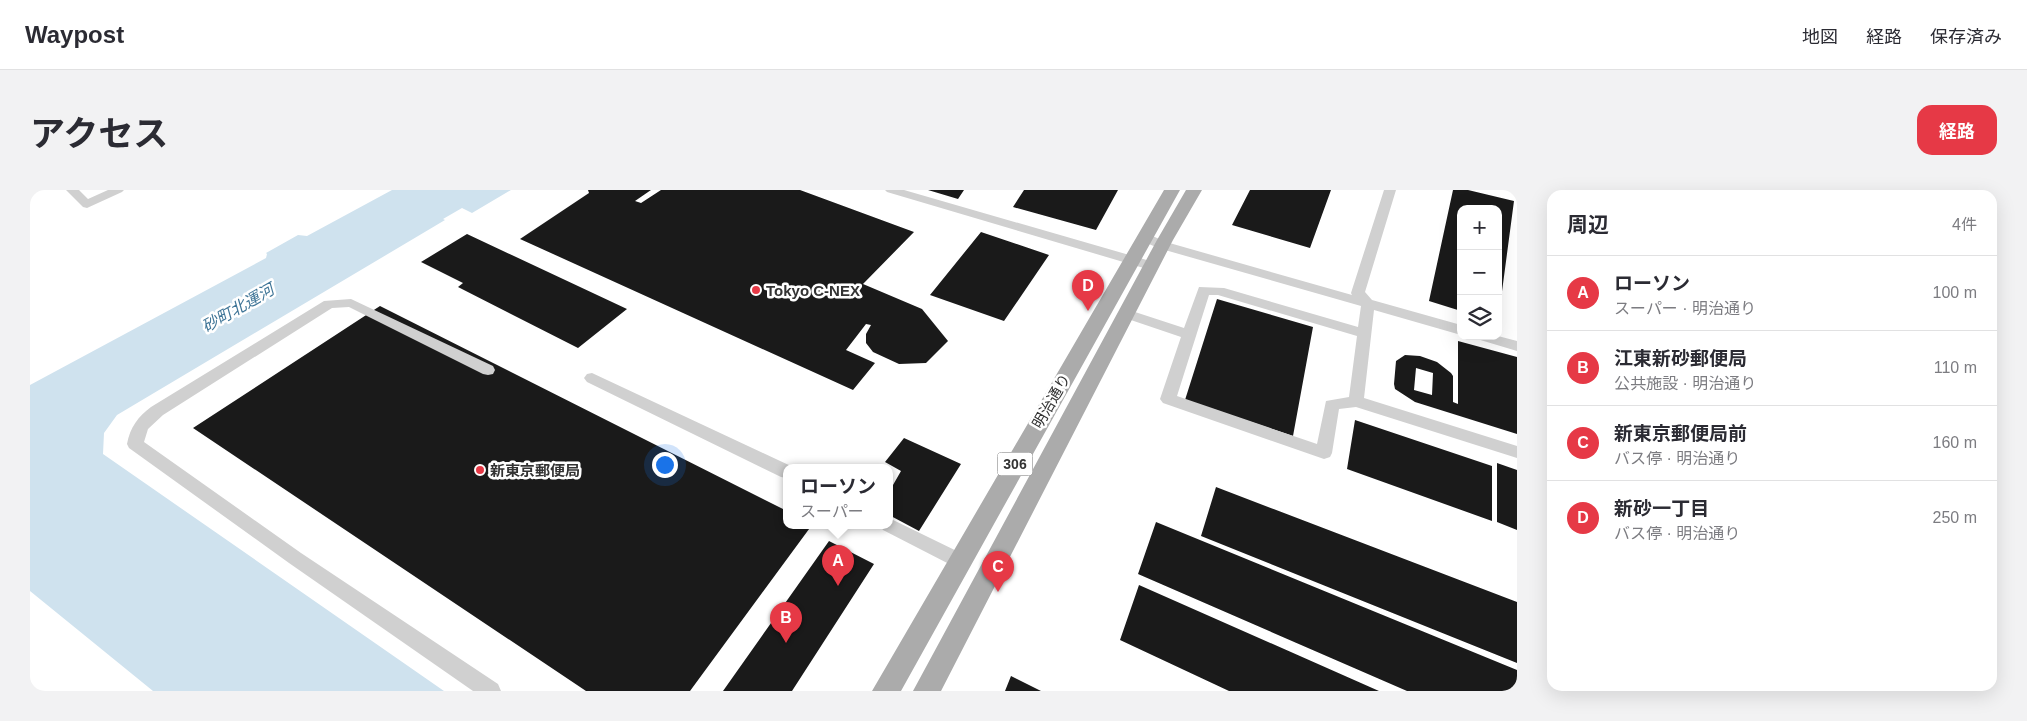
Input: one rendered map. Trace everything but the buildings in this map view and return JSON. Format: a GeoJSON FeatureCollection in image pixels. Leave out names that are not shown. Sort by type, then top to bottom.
{"type":"FeatureCollection","features":[{"type":"Feature","properties":{"kind":"main road","name":"明治通り"},"geometry":{"type":"LineString","coordinates":[[1157,241],[1172,190]]}},
{"type":"Feature","properties":{"kind":"main road","name":"明治通り"},"geometry":{"type":"LineString","coordinates":[[886,691],[960,561],[1142,263],[1194,190]]}},
{"type":"Feature","properties":{"kind":"main road","name":"明治通り"},"geometry":{"type":"LineString","coordinates":[[926,691],[1127,314],[1142,263]]}},
{"type":"Feature","properties":{"kind":"street"},"geometry":{"type":"LineString","coordinates":[[72,190],[87,204],[118,190]]}},
{"type":"Feature","properties":{"kind":"street"},"geometry":{"type":"LineString","coordinates":[[891,190],[1142,263]]}},
{"type":"Feature","properties":{"kind":"street"},"geometry":{"type":"LineString","coordinates":[[1358,293],[1390,190]]}},
{"type":"Feature","properties":{"kind":"street"},"geometry":{"type":"LineString","coordinates":[[1157,241],[1457,321]]}},
{"type":"Feature","properties":{"kind":"street"},"geometry":{"type":"LineString","coordinates":[[1157,241],[1457,329]]}},
{"type":"Feature","properties":{"kind":"street"},"geometry":{"type":"LineString","coordinates":[[1364,333],[1210,289],[1204,290],[1168,399],[1324,452],[1332,404],[1356,401],[1517,452]]}},
{"type":"Feature","properties":{"kind":"street"},"geometry":{"type":"LineString","coordinates":[[1358,293],[1368,304]]}},
{"type":"Feature","properties":{"kind":"street"},"geometry":{"type":"LineString","coordinates":[[488,370],[351,303],[329,304],[157,410],[145,420],[137,431],[135,444],[295,558],[491,691]]}},
{"type":"Feature","properties":{"kind":"street"},"geometry":{"type":"LineString","coordinates":[[1356,401],[1368,304]]}},
{"type":"Feature","properties":{"kind":"street"},"geometry":{"type":"LineString","coordinates":[[1127,314],[1189,335]]}},
{"type":"Feature","properties":{"kind":"street"},"geometry":{"type":"LineString","coordinates":[[1502,333],[1517,337]]}},
{"type":"Feature","properties":{"kind":"street"},"geometry":{"type":"LineString","coordinates":[[1496,340],[1517,346]]}},
{"type":"Feature","properties":{"kind":"street"},"geometry":{"type":"LineString","coordinates":[[592,378],[718,437],[783,470]]}},
{"type":"Feature","properties":{"kind":"street"},"geometry":{"type":"LineString","coordinates":[[893,527],[960,561]]}},
{"type":"Feature","properties":{"kind":"water","name":"砂町北運河"},"geometry":{"type":"Polygon","coordinates":[[[392,190],[511,190],[472,213],[462,208],[443,219],[445,220],[117,415],[104,433],[103,454],[444,691],[153,691],[30,591],[30,385],[266,258],[266,253],[298,235],[307,236],[392,190]]]}},
{"type":"Feature","properties":{"kind":"place","name":"Tokyo C-NEX"},"geometry":{"type":"Point","coordinates":[756,290]}},
{"type":"Feature","properties":{"kind":"place","name":"新砂一丁目"},"geometry":{"type":"Point","coordinates":[1088,311]}},
{"type":"Feature","properties":{"kind":"place","name":"新東京郵便局"},"geometry":{"type":"Point","coordinates":[480,470]}},
{"type":"Feature","properties":{"kind":"place","name":"ローソン"},"geometry":{"type":"Point","coordinates":[838,586]}},
{"type":"Feature","properties":{"kind":"place","name":"新東京郵便局前"},"geometry":{"type":"Point","coordinates":[998,592]}},
{"type":"Feature","properties":{"kind":"place","name":"江東新砂郵便局"},"geometry":{"type":"Point","coordinates":[786,643]}}]}
